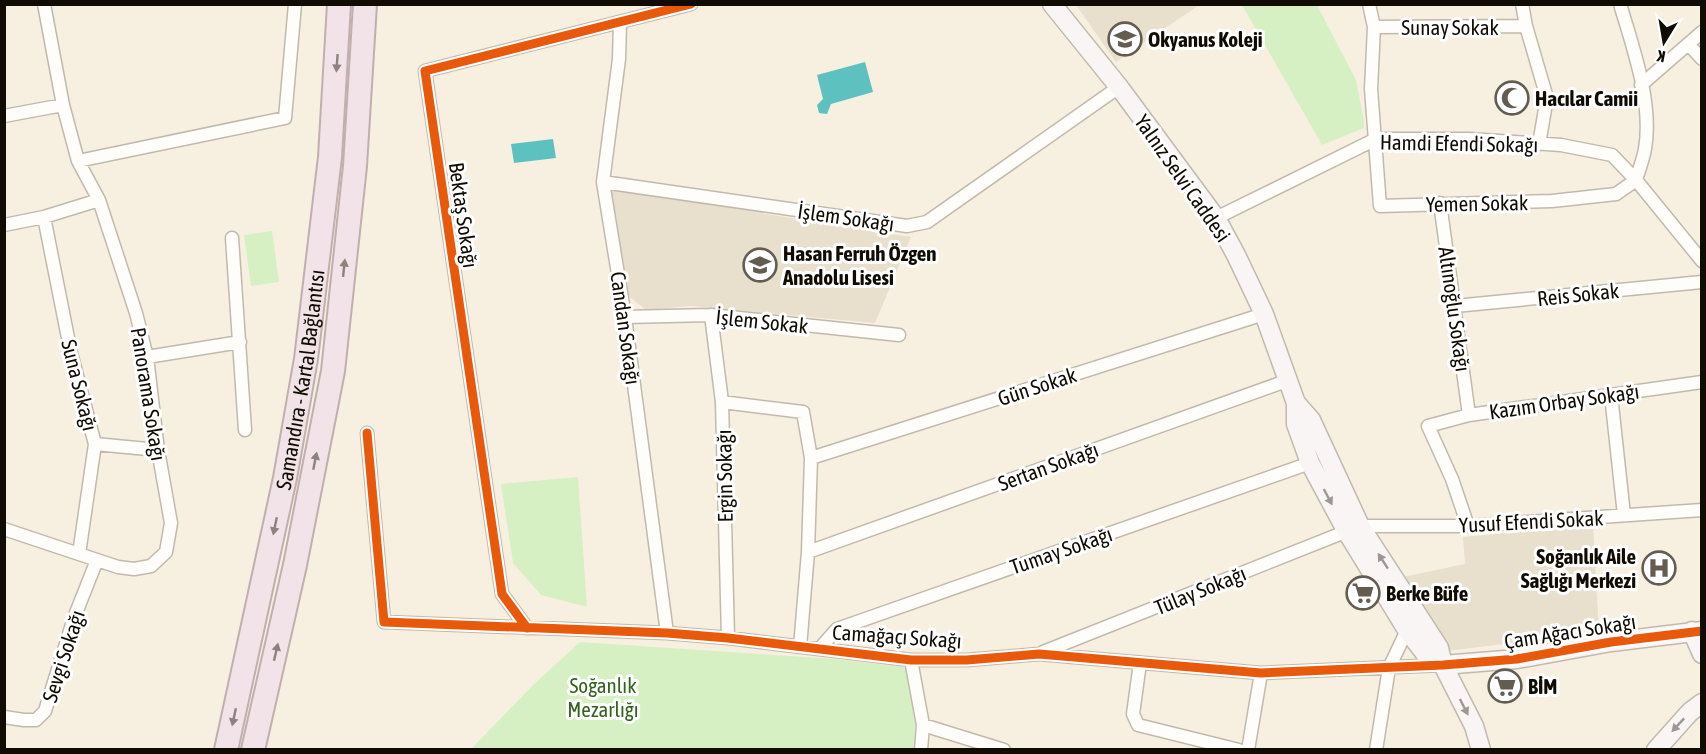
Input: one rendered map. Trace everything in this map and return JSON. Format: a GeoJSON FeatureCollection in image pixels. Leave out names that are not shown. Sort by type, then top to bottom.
{"type":"FeatureCollection","features":[{"type":"Feature","properties":{"kind":"highway","name":"Samandıra - Kartal Bağlantısı"},"geometry":{"type":"LineString","coordinates":[[226,750],[285,478],[306,359],[330,157],[339,4]]}},
{"type":"Feature","properties":{"kind":"highway","name":"Samandıra - Kartal Bağlantısı"},"geometry":{"type":"LineString","coordinates":[[253,750],[295,565],[333,371],[355,166],[365,4]]}},
{"type":"Feature","properties":{"kind":"street","name":"Panorama Sokağı"},"geometry":{"type":"LineString","coordinates":[[4,530],[118,567],[134,569],[152,566],[166,552],[171,524],[158,450],[147,357],[136,313],[99,200],[78,161],[63,105],[44,4]]}},
{"type":"Feature","properties":{"kind":"street"},"geometry":{"type":"LineString","coordinates":[[78,161],[285,118],[295,4]]}},
{"type":"Feature","properties":{"kind":"street","name":"Bektaş Sokağı"},"geometry":{"type":"LineString","coordinates":[[527,628],[502,594],[425,71],[692,4]]}},
{"type":"Feature","properties":{"kind":"street","name":"Yalnız Selvi Caddesi"},"geometry":{"type":"LineString","coordinates":[[1052,4],[1119,87],[1216,218],[1264,314],[1289,380],[1296,403],[1296,424],[1310,463],[1353,529],[1439,648],[1443,665],[1474,726],[1481,750]]}},
{"type":"Feature","properties":{"kind":"street"},"geometry":{"type":"LineString","coordinates":[[1369,4],[1374,27],[1371,89],[1376,139]]}},
{"type":"Feature","properties":{"kind":"street"},"geometry":{"type":"LineString","coordinates":[[1522,4],[1547,98],[1539,144]]}},
{"type":"Feature","properties":{"kind":"street"},"geometry":{"type":"LineString","coordinates":[[1620,4],[1636,56],[1647,114],[1645,149],[1636,180]]}},
{"type":"Feature","properties":{"kind":"street","name":"Candan Sokağı"},"geometry":{"type":"LineString","coordinates":[[620,23],[619,59],[603,182],[626,317],[667,633]]}},
{"type":"Feature","properties":{"kind":"street","name":"Sunay Sokak"},"geometry":{"type":"LineString","coordinates":[[1374,27],[1526,26]]}},
{"type":"Feature","properties":{"kind":"street"},"geometry":{"type":"LineString","coordinates":[[1641,85],[1701,32]]}},
{"type":"Feature","properties":{"kind":"street"},"geometry":{"type":"LineString","coordinates":[[1688,44],[1701,59]]}},
{"type":"Feature","properties":{"kind":"street","name":"İşlem Sokağı"},"geometry":{"type":"LineString","coordinates":[[603,182],[907,226],[927,222],[1119,87]]}},
{"type":"Feature","properties":{"kind":"street"},"geometry":{"type":"LineString","coordinates":[[4,116],[63,105]]}},
{"type":"Feature","properties":{"kind":"street","name":"Hamdi Efendi Sokağı"},"geometry":{"type":"LineString","coordinates":[[1216,218],[1376,139],[1469,139],[1562,145],[1612,155],[1636,180],[1701,261]]}},
{"type":"Feature","properties":{"kind":"street","name":"Yemen Sokak"},"geometry":{"type":"LineString","coordinates":[[1376,139],[1380,206],[1552,201],[1616,195],[1636,180]]}},
{"type":"Feature","properties":{"kind":"street"},"geometry":{"type":"LineString","coordinates":[[4,225],[44,217],[99,200]]}},
{"type":"Feature","properties":{"kind":"street","name":"Altınoğlu Sokağı"},"geometry":{"type":"LineString","coordinates":[[1440,203],[1469,415]]}},
{"type":"Feature","properties":{"kind":"street","name":"Suna Sokağı"},"geometry":{"type":"LineString","coordinates":[[44,217],[71,353],[96,444],[79,554]]}},
{"type":"Feature","properties":{"kind":"street"},"geometry":{"type":"LineString","coordinates":[[232,238],[245,430]]}},
{"type":"Feature","properties":{"kind":"street","name":"Reis Sokak"},"geometry":{"type":"LineString","coordinates":[[1455,306],[1701,282]]}},
{"type":"Feature","properties":{"kind":"street","name":"Gün Sokak"},"geometry":{"type":"LineString","coordinates":[[811,458],[1264,314]]}},
{"type":"Feature","properties":{"kind":"street","name":"İşlem Sokak"},"geometry":{"type":"LineString","coordinates":[[626,317],[711,315],[899,335]]}},
{"type":"Feature","properties":{"kind":"street","name":"Ergin Sokağı"},"geometry":{"type":"LineString","coordinates":[[711,315],[722,402],[728,638]]}},
{"type":"Feature","properties":{"kind":"street"},"geometry":{"type":"LineString","coordinates":[[147,357],[240,342]]}},
{"type":"Feature","properties":{"kind":"street","name":"Sertan Sokağı"},"geometry":{"type":"LineString","coordinates":[[807,552],[1289,380]]}},
{"type":"Feature","properties":{"kind":"street","name":"Kazım Orbay Sokağı"},"geometry":{"type":"LineString","coordinates":[[1468,526],[1452,479],[1428,426],[1469,415],[1701,382]]}},
{"type":"Feature","properties":{"kind":"street"},"geometry":{"type":"LineString","coordinates":[[1611,395],[1624,515]]}},
{"type":"Feature","properties":{"kind":"street"},"geometry":{"type":"LineString","coordinates":[[722,402],[803,412],[811,458],[800,646]]}},
{"type":"Feature","properties":{"kind":"street","name":"Yalnız Selvi Caddesi"},"geometry":{"type":"LineString","coordinates":[[1296,403],[1311,420],[1353,529],[1407,630],[1427,656],[1443,665]]}},
{"type":"Feature","properties":{"kind":"street","name":"Camağaçı Sokağı"},"geometry":{"type":"LineString","coordinates":[[368,433],[384,622],[667,633],[820,648],[911,660],[967,660],[1039,654],[1261,673],[1443,665]]}},
{"type":"Feature","properties":{"kind":"street"},"geometry":{"type":"LineString","coordinates":[[96,444],[158,450]]}},
{"type":"Feature","properties":{"kind":"street","name":"Tumay Sokağı"},"geometry":{"type":"LineString","coordinates":[[820,648],[837,629],[1310,463]]}},
{"type":"Feature","properties":{"kind":"street","name":"Yusuf Efendi Sokak"},"geometry":{"type":"LineString","coordinates":[[1353,529],[1468,526],[1701,510]]}},
{"type":"Feature","properties":{"kind":"street","name":"Tülay Sokağı"},"geometry":{"type":"LineString","coordinates":[[1039,654],[1353,529]]}},
{"type":"Feature","properties":{"kind":"street","name":"Sevgi Sokağı"},"geometry":{"type":"LineString","coordinates":[[4,717],[36,720],[45,711],[74,618],[97,560]]}},
{"type":"Feature","properties":{"kind":"street"},"geometry":{"type":"LineString","coordinates":[[1376,750],[1389,668],[1407,630]]}},
{"type":"Feature","properties":{"kind":"street"},"geometry":{"type":"LineString","coordinates":[[1698,633],[1701,654]]}},
{"type":"Feature","properties":{"kind":"street","name":"Çam Ağacı Sokağı"},"geometry":{"type":"LineString","coordinates":[[1443,665],[1516,658],[1611,642],[1698,633]]}},
{"type":"Feature","properties":{"kind":"street"},"geometry":{"type":"LineString","coordinates":[[911,660],[923,725],[921,750]]}},
{"type":"Feature","properties":{"kind":"street"},"geometry":{"type":"LineString","coordinates":[[1140,663],[1133,714],[1138,725],[1239,750]]}},
{"type":"Feature","properties":{"kind":"street"},"geometry":{"type":"LineString","coordinates":[[1248,750],[1261,673]]}},
{"type":"Feature","properties":{"kind":"street"},"geometry":{"type":"LineString","coordinates":[[1656,750],[1701,703]]}},
{"type":"Feature","properties":{"kind":"street"},"geometry":{"type":"LineString","coordinates":[[923,725],[1005,750]]}},
{"type":"Feature","properties":{"kind":"shaded area","name":"Okyanus Koleji"},"geometry":{"type":"Polygon","coordinates":[[[1076,5],[1199,5],[1116,62],[1076,5]]]}},
{"type":"Feature","properties":{"kind":"shaded area","name":"Hasan Ferruh Özgen Anadolu Lisesi"},"geometry":{"type":"Polygon","coordinates":[[[610,189],[911,237],[875,323],[690,306],[646,310],[626,294],[610,189]]]}},
{"type":"Feature","properties":{"kind":"shaded area"},"geometry":{"type":"Polygon","coordinates":[[[1593,525],[1599,632],[1447,651],[1398,578],[1465,564],[1463,537],[1593,525]]]}},
{"type":"Feature","properties":{"kind":"green space"},"geometry":{"type":"Polygon","coordinates":[[[1242,5],[1317,5],[1356,80],[1364,128],[1322,145],[1242,5]]]}},
{"type":"Feature","properties":{"kind":"green space"},"geometry":{"type":"Polygon","coordinates":[[[272,231],[279,282],[251,286],[244,235],[272,231]]]}},
{"type":"Feature","properties":{"kind":"green space"},"geometry":{"type":"Polygon","coordinates":[[[578,477],[587,607],[541,595],[513,563],[501,484],[578,477]]]}},
{"type":"Feature","properties":{"kind":"green space","name":"Soğanlık Mezarlığı"},"geometry":{"type":"Polygon","coordinates":[[[580,642],[834,659],[903,667],[914,681],[913,749],[470,750],[534,684],[580,642]]]}},
{"type":"Feature","properties":{"kind":"water"},"geometry":{"type":"Polygon","coordinates":[[[865,62],[873,92],[831,104],[827,114],[819,113],[817,105],[823,99],[817,75],[865,62]]]}},
{"type":"Feature","properties":{"kind":"water"},"geometry":{"type":"Polygon","coordinates":[[[553,139],[556,158],[514,163],[511,144],[553,139]]]}},
{"type":"Feature","properties":{"kind":"cycle path"},"geometry":{"type":"LineString","coordinates":[[527,628],[502,594],[425,71],[691,4]]}},
{"type":"Feature","properties":{"kind":"cycle path"},"geometry":{"type":"LineString","coordinates":[[367,433],[384,622],[667,633],[911,660],[967,660],[1039,654],[1261,673],[1443,665],[1517,659],[1611,642],[1702,631]]}},
{"type":"Feature","properties":{"kind":"place","name":"Okyanus Koleji"},"geometry":{"type":"Point","coordinates":[1125,39]}},
{"type":"Feature","properties":{"kind":"place","name":"Hacılar Camii"},"geometry":{"type":"Point","coordinates":[1512,98]}},
{"type":"Feature","properties":{"kind":"place","name":"Hasan Ferruh Özgen Anadolu Lisesi"},"geometry":{"type":"Point","coordinates":[760,265]}},
{"type":"Feature","properties":{"kind":"place","name":"Soğanlık Aile Sağlığı Merkezi"},"geometry":{"type":"Point","coordinates":[1659,568]}},
{"type":"Feature","properties":{"kind":"place","name":"Berke Büfe"},"geometry":{"type":"Point","coordinates":[1363,593]}},
{"type":"Feature","properties":{"kind":"place","name":"BİM"},"geometry":{"type":"Point","coordinates":[1505,686]}}]}
